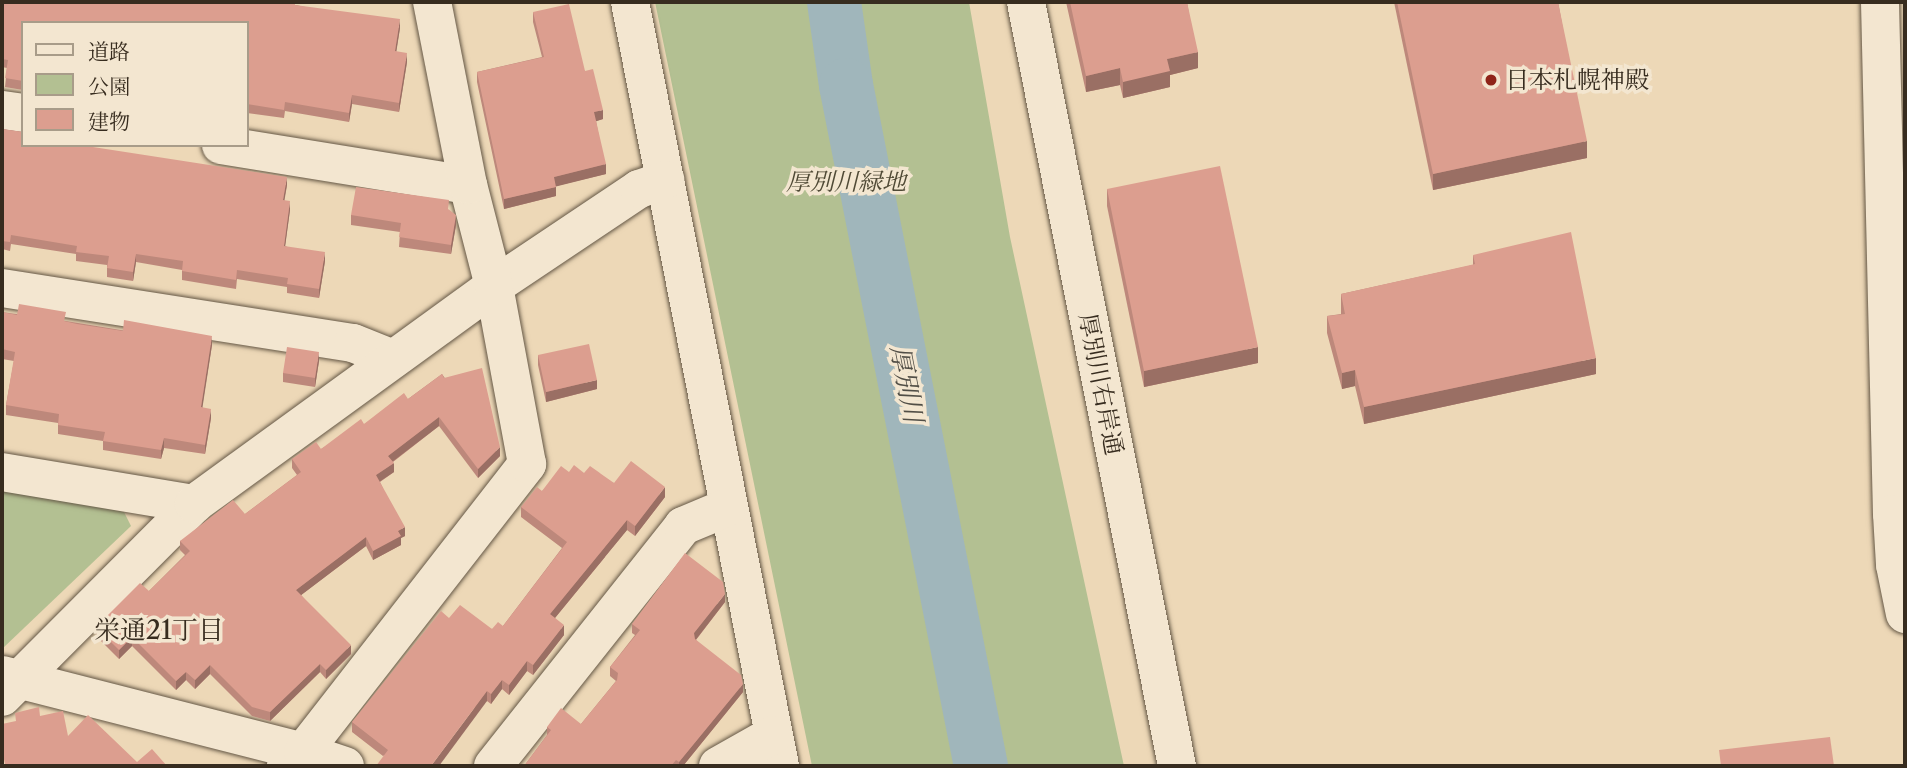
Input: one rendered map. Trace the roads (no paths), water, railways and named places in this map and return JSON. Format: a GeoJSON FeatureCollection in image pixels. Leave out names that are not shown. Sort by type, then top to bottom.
{"type":"FeatureCollection","features":[{"type":"Feature","properties":{"kind":"street"},"geometry":{"type":"LineString","coordinates":[[295,759],[527,464],[494,286],[468,185],[432,2]]}},
{"type":"Feature","properties":{"kind":"street"},"geometry":{"type":"LineString","coordinates":[[630,2],[726,508],[777,751],[718,766]]}},
{"type":"Feature","properties":{"kind":"street","name":"厚別川右岸通"},"geometry":{"type":"LineString","coordinates":[[1026,2],[1177,766]]}},
{"type":"Feature","properties":{"kind":"street"},"geometry":{"type":"LineString","coordinates":[[1881,2],[1892,514],[1895,565],[1905,614]]}},
{"type":"Feature","properties":{"kind":"street"},"geometry":{"type":"LineString","coordinates":[[2,110],[21,113]]}},
{"type":"Feature","properties":{"kind":"street"},"geometry":{"type":"LineString","coordinates":[[234,147],[468,185]]}},
{"type":"Feature","properties":{"kind":"street"},"geometry":{"type":"LineString","coordinates":[[8,684],[194,504],[494,286],[639,189],[665,180]]}},
{"type":"Feature","properties":{"kind":"street"},"geometry":{"type":"LineString","coordinates":[[2,288],[353,344],[393,359]]}},
{"type":"Feature","properties":{"kind":"street"},"geometry":{"type":"LineString","coordinates":[[2,472],[194,504]]}},
{"type":"Feature","properties":{"kind":"street"},"geometry":{"type":"LineString","coordinates":[[493,766],[683,526],[726,508]]}},
{"type":"Feature","properties":{"kind":"street"},"geometry":{"type":"LineString","coordinates":[[8,684],[295,759],[345,766]]}},
{"type":"Feature","properties":{"kind":"waterway","name":"厚別川"},"geometry":{"type":"LineString","coordinates":[[834,2],[846,85],[981,766]]}},
{"type":"Feature","properties":{"kind":"place","name":"日本札幌神殿"},"geometry":{"type":"Point","coordinates":[1491,80]}},
{"type":"Feature","properties":{"kind":"district","name":"栄通21丁目"},"geometry":{"type":"Point","coordinates":[159,631]}},
{"type":"Feature","properties":{"kind":"park label","name":"厚別川緑地"},"geometry":{"type":"Point","coordinates":[846,182]}}]}
